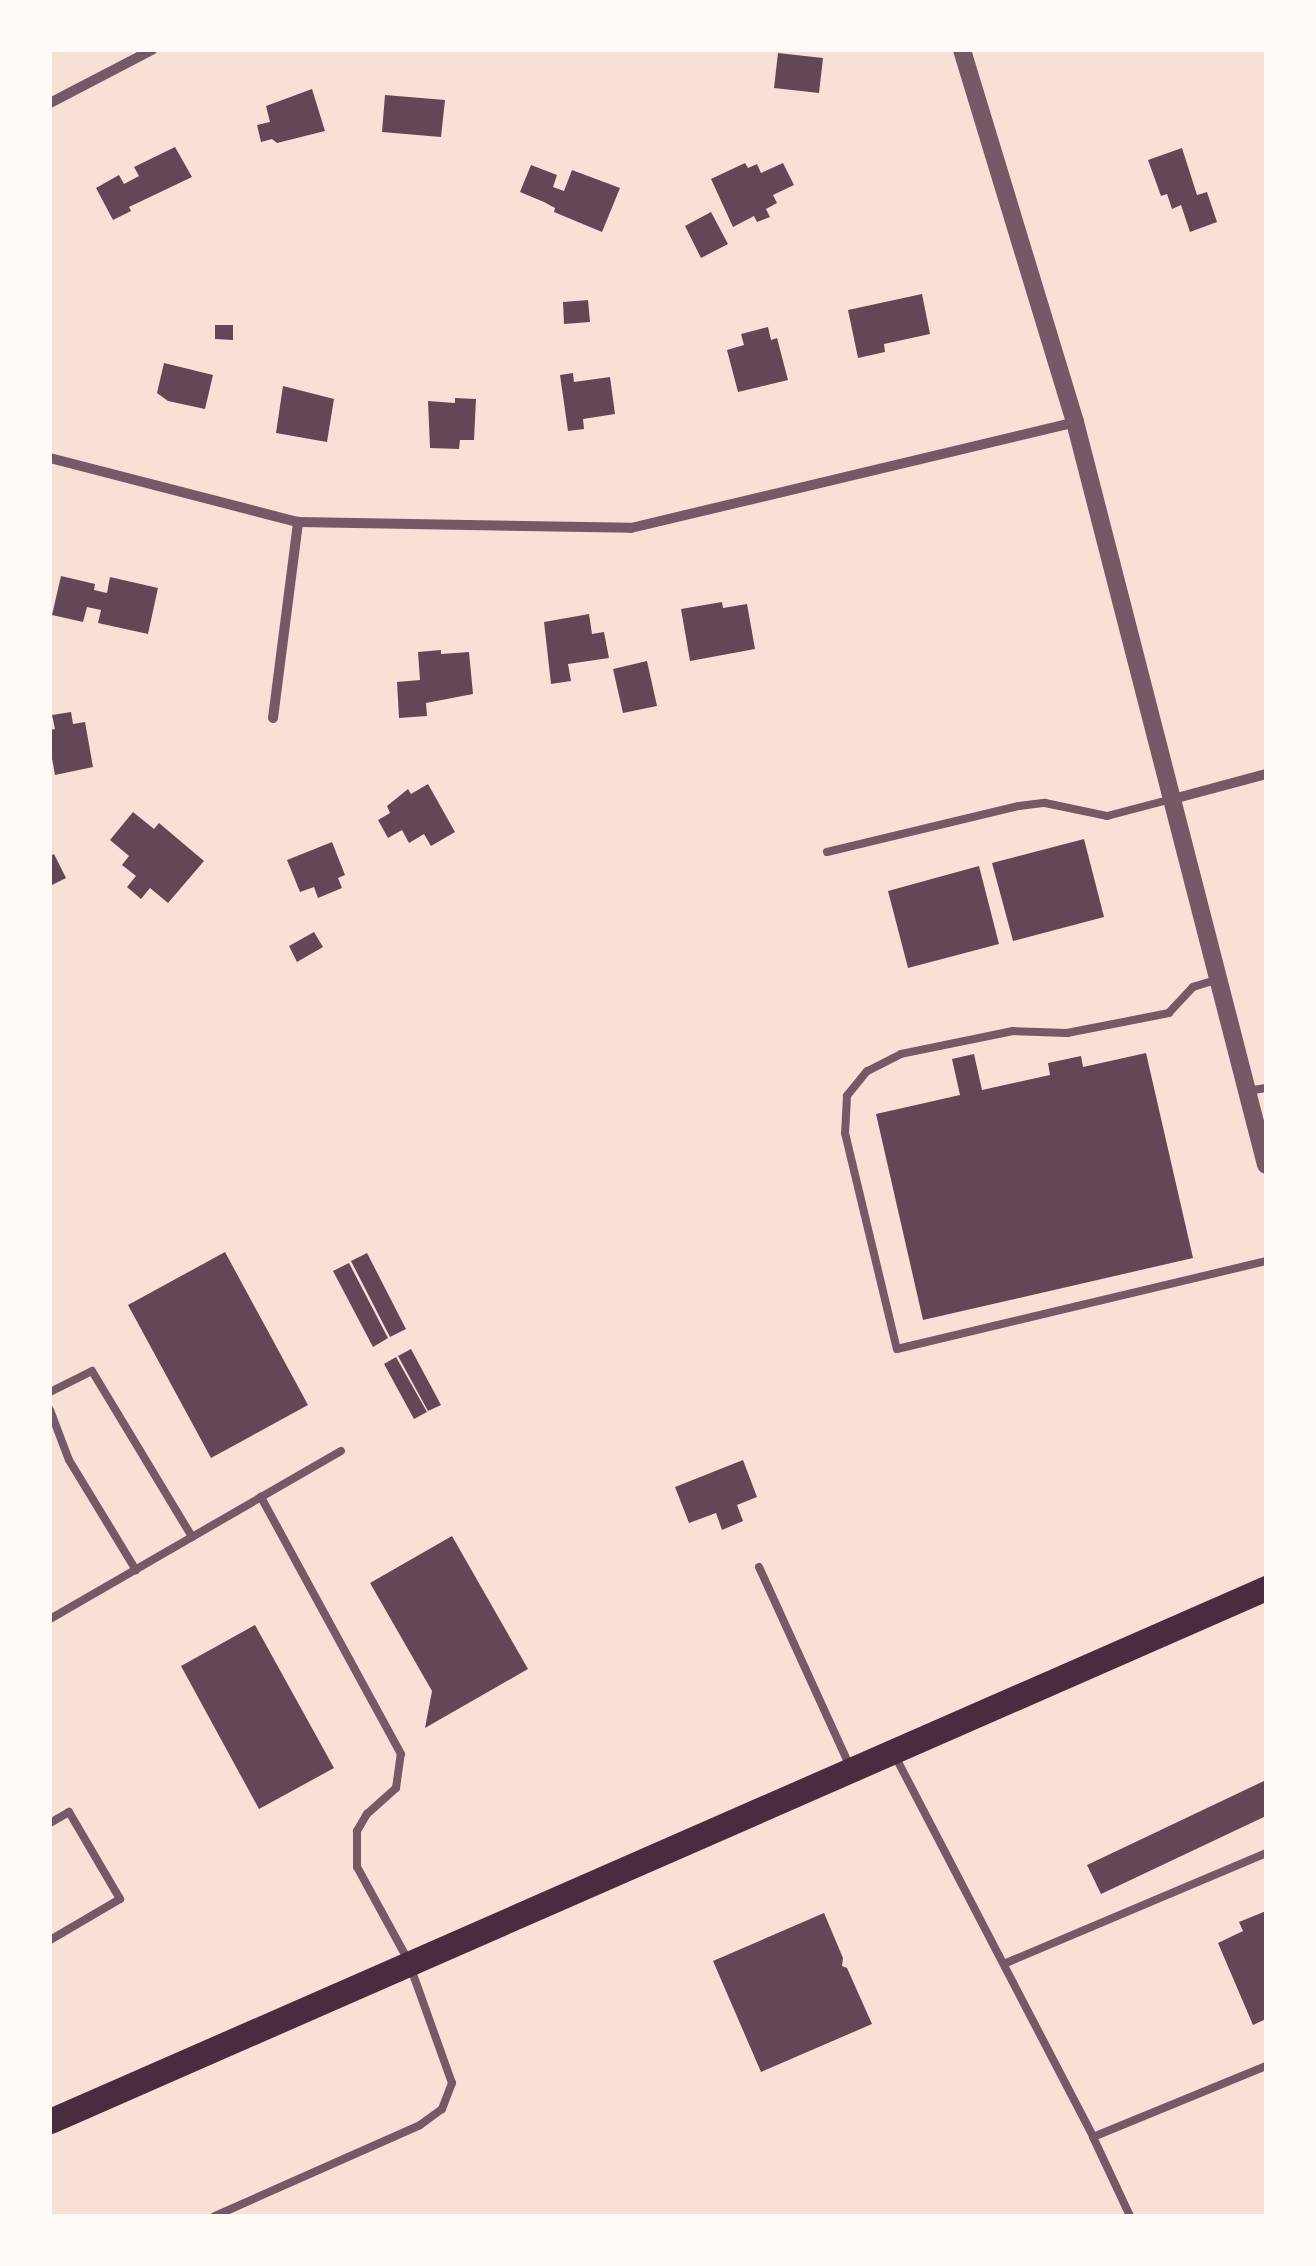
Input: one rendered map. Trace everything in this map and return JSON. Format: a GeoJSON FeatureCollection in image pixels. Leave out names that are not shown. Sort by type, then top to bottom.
{"type":"FeatureCollection","features":[{"type":"Feature","properties":{"kind":"main road"},"geometry":{"type":"LineString","coordinates":[[50,2121],[408,1960],[1266,1588]]}},
{"type":"Feature","properties":{"kind":"street"},"geometry":{"type":"LineString","coordinates":[[50,103],[152,50]]}},
{"type":"Feature","properties":{"kind":"street"},"geometry":{"type":"LineString","coordinates":[[962,50],[1075,422],[1219,979],[1257,1089],[1266,1165]]}},
{"type":"Feature","properties":{"kind":"street"},"geometry":{"type":"LineString","coordinates":[[50,458],[298,522],[630,528],[1075,422]]}},
{"type":"Feature","properties":{"kind":"street"},"geometry":{"type":"LineString","coordinates":[[273,718],[298,522]]}},
{"type":"Feature","properties":{"kind":"street"},"geometry":{"type":"LineString","coordinates":[[1173,798],[1266,774]]}},
{"type":"Feature","properties":{"kind":"lane"},"geometry":{"type":"LineString","coordinates":[[826,852],[1019,806],[1045,803],[1106,816],[1130,814],[1173,798]]}},
{"type":"Feature","properties":{"kind":"lane"},"geometry":{"type":"LineString","coordinates":[[1219,979],[1193,987],[1169,1013],[1066,1034],[1013,1031],[901,1054],[867,1071],[847,1096],[845,1132],[897,1349],[1266,1261]]}},
{"type":"Feature","properties":{"kind":"lane"},"geometry":{"type":"LineString","coordinates":[[50,1392],[92,1371],[192,1537]]}},
{"type":"Feature","properties":{"kind":"lane"},"geometry":{"type":"LineString","coordinates":[[50,1410],[69,1460],[136,1570]]}},
{"type":"Feature","properties":{"kind":"lane"},"geometry":{"type":"LineString","coordinates":[[50,1619],[341,1451]]}},
{"type":"Feature","properties":{"kind":"lane"},"geometry":{"type":"LineString","coordinates":[[215,2216],[420,2125],[442,2110],[452,2083],[408,1960],[358,1866],[354,1847],[367,1814],[396,1788],[402,1754],[261,1498]]}},
{"type":"Feature","properties":{"kind":"lane"},"geometry":{"type":"LineString","coordinates":[[758,1567],[850,1767]]}},
{"type":"Feature","properties":{"kind":"lane"},"geometry":{"type":"LineString","coordinates":[[892,1750],[1006,1964],[1130,2216]]}},
{"type":"Feature","properties":{"kind":"lane"},"geometry":{"type":"LineString","coordinates":[[50,1822],[69,1812],[120,1900],[50,1940]]}},
{"type":"Feature","properties":{"kind":"lane"},"geometry":{"type":"LineString","coordinates":[[1006,1964],[1266,1853]]}},
{"type":"Feature","properties":{"kind":"lane"},"geometry":{"type":"LineString","coordinates":[[1093,2137],[1266,2066]]}},
{"type":"Feature","properties":{"kind":"building"},"geometry":{"type":"Polygon","coordinates":[[[778,53],[823,58],[819,93],[774,88],[778,53]]]}},
{"type":"Feature","properties":{"kind":"building"},"geometry":{"type":"Polygon","coordinates":[[[312,89],[325,131],[277,143],[272,139],[261,142],[257,125],[270,122],[266,106],[312,89]]]}},
{"type":"Feature","properties":{"kind":"building"},"geometry":{"type":"Polygon","coordinates":[[[385,95],[445,100],[441,137],[382,132],[385,95]]]}},
{"type":"Feature","properties":{"kind":"building"},"geometry":{"type":"Polygon","coordinates":[[[175,147],[192,177],[129,207],[131,211],[113,220],[96,188],[119,175],[124,184],[139,176],[134,167],[175,147]]]}},
{"type":"Feature","properties":{"kind":"building"},"geometry":{"type":"Polygon","coordinates":[[[1182,148],[1197,195],[1207,192],[1217,222],[1190,232],[1181,205],[1172,209],[1167,194],[1161,196],[1148,160],[1182,148]]]}},
{"type":"Feature","properties":{"kind":"building"},"geometry":{"type":"Polygon","coordinates":[[[745,163],[748,168],[757,164],[761,173],[783,163],[794,185],[773,195],[777,203],[766,209],[770,217],[757,222],[754,216],[733,227],[711,179],[745,163]]]}},
{"type":"Feature","properties":{"kind":"building"},"geometry":{"type":"Polygon","coordinates":[[[531,165],[557,175],[553,187],[564,191],[572,170],[620,188],[602,232],[554,212],[555,208],[520,192],[531,165]]]}},
{"type":"Feature","properties":{"kind":"building"},"geometry":{"type":"Polygon","coordinates":[[[711,212],[728,244],[701,258],[685,226],[711,212]]]}},
{"type":"Feature","properties":{"kind":"building"},"geometry":{"type":"Polygon","coordinates":[[[922,294],[930,334],[884,344],[885,352],[858,358],[848,310],[922,294]]]}},
{"type":"Feature","properties":{"kind":"building"},"geometry":{"type":"Polygon","coordinates":[[[588,300],[590,322],[564,324],[563,302],[588,300]]]}},
{"type":"Feature","properties":{"kind":"building"},"geometry":{"type":"Polygon","coordinates":[[[215,325],[233,325],[233,340],[215,339],[215,325]]]}},
{"type":"Feature","properties":{"kind":"building"},"geometry":{"type":"Polygon","coordinates":[[[768,327],[771,340],[777,338],[788,380],[738,392],[727,350],[744,345],[741,334],[768,327]]]}},
{"type":"Feature","properties":{"kind":"building"},"geometry":{"type":"Polygon","coordinates":[[[164,363],[213,375],[205,409],[168,401],[157,393],[164,363]]]}},
{"type":"Feature","properties":{"kind":"building"},"geometry":{"type":"Polygon","coordinates":[[[573,373],[574,382],[610,377],[615,414],[583,419],[584,429],[568,431],[560,375],[573,373]]]}},
{"type":"Feature","properties":{"kind":"building"},"geometry":{"type":"Polygon","coordinates":[[[283,386],[334,399],[327,442],[276,433],[283,386]]]}},
{"type":"Feature","properties":{"kind":"building"},"geometry":{"type":"Polygon","coordinates":[[[455,398],[476,399],[474,440],[460,440],[459,449],[430,448],[428,401],[455,403],[455,398]]]}},
{"type":"Feature","properties":{"kind":"building"},"geometry":{"type":"Polygon","coordinates":[[[61,576],[95,584],[94,590],[107,593],[110,577],[158,588],[148,634],[98,623],[101,610],[87,607],[83,622],[52,615],[61,576]]]}},
{"type":"Feature","properties":{"kind":"building"},"geometry":{"type":"Polygon","coordinates":[[[722,602],[723,608],[747,604],[755,649],[690,661],[681,609],[722,602]]]}},
{"type":"Feature","properties":{"kind":"building"},"geometry":{"type":"Polygon","coordinates":[[[589,614],[592,634],[604,632],[609,658],[568,664],[571,681],[551,684],[544,622],[589,614]]]}},
{"type":"Feature","properties":{"kind":"building"},"geometry":{"type":"Polygon","coordinates":[[[441,650],[441,654],[469,652],[473,694],[426,703],[427,716],[399,718],[397,682],[420,680],[418,652],[441,650]]]}},
{"type":"Feature","properties":{"kind":"building"},"geometry":{"type":"Polygon","coordinates":[[[647,661],[657,706],[623,713],[613,669],[647,661]]]}},
{"type":"Feature","properties":{"kind":"building"},"geometry":{"type":"Polygon","coordinates":[[[71,712],[73,724],[85,722],[93,767],[55,775],[50,747],[50,730],[55,729],[52,715],[71,712]]]}},
{"type":"Feature","properties":{"kind":"building"},"geometry":{"type":"Polygon","coordinates":[[[428,784],[455,832],[431,846],[424,834],[409,843],[402,830],[388,838],[378,820],[390,813],[387,806],[408,789],[411,794],[428,784]]]}},
{"type":"Feature","properties":{"kind":"building"},"geometry":{"type":"Polygon","coordinates":[[[133,812],[154,829],[159,823],[204,861],[168,903],[150,888],[141,899],[127,887],[136,876],[122,865],[129,856],[110,840],[133,812]]]}},
{"type":"Feature","properties":{"kind":"building"},"geometry":{"type":"Polygon","coordinates":[[[1084,839],[1104,917],[1013,941],[992,863],[1084,839]]]}},
{"type":"Feature","properties":{"kind":"building"},"geometry":{"type":"Polygon","coordinates":[[[332,842],[345,875],[338,878],[342,888],[318,898],[314,887],[300,892],[287,860],[332,842]]]}},
{"type":"Feature","properties":{"kind":"building"},"geometry":{"type":"Polygon","coordinates":[[[54,854],[66,878],[50,886],[50,856],[54,854]]]}},
{"type":"Feature","properties":{"kind":"building"},"geometry":{"type":"Polygon","coordinates":[[[979,866],[999,944],[908,968],[888,891],[979,866]]]}},
{"type":"Feature","properties":{"kind":"building"},"geometry":{"type":"Polygon","coordinates":[[[314,932],[323,947],[297,962],[289,946],[314,932]]]}},
{"type":"Feature","properties":{"kind":"building"},"geometry":{"type":"Polygon","coordinates":[[[1146,1053],[1193,1258],[923,1320],[876,1114],[960,1095],[952,1059],[974,1054],[982,1090],[1050,1075],[1048,1063],[1081,1056],[1083,1067],[1146,1053]]]}},
{"type":"Feature","properties":{"kind":"building"},"geometry":{"type":"Polygon","coordinates":[[[225,1252],[308,1405],[211,1458],[128,1305],[225,1252]]]}},
{"type":"Feature","properties":{"kind":"building"},"geometry":{"type":"Polygon","coordinates":[[[367,1253],[406,1329],[390,1337],[351,1261],[367,1253]]]}},
{"type":"Feature","properties":{"kind":"building"},"geometry":{"type":"Polygon","coordinates":[[[349,1263],[388,1338],[373,1347],[333,1271],[349,1263]]]}},
{"type":"Feature","properties":{"kind":"building"},"geometry":{"type":"Polygon","coordinates":[[[411,1349],[441,1405],[428,1411],[398,1356],[411,1349]]]}},
{"type":"Feature","properties":{"kind":"building"},"geometry":{"type":"Polygon","coordinates":[[[396,1357],[427,1412],[414,1419],[384,1364],[396,1357]]]}},
{"type":"Feature","properties":{"kind":"building"},"geometry":{"type":"Polygon","coordinates":[[[743,1460],[757,1497],[737,1505],[743,1521],[722,1530],[716,1513],[689,1523],[675,1487],[743,1460]]]}},
{"type":"Feature","properties":{"kind":"building"},"geometry":{"type":"Polygon","coordinates":[[[452,1536],[528,1669],[425,1728],[432,1691],[370,1583],[452,1536]]]}},
{"type":"Feature","properties":{"kind":"building"},"geometry":{"type":"Polygon","coordinates":[[[255,1625],[334,1768],[259,1809],[181,1666],[255,1625]]]}},
{"type":"Feature","properties":{"kind":"building"},"geometry":{"type":"Polygon","coordinates":[[[1266,1780],[1266,1816],[1101,1894],[1087,1865],[1266,1780]]]}},
{"type":"Feature","properties":{"kind":"building"},"geometry":{"type":"Polygon","coordinates":[[[1266,1911],[1266,2019],[1253,2025],[1218,1943],[1243,1931],[1239,1922],[1266,1911]]]}},
{"type":"Feature","properties":{"kind":"building"},"geometry":{"type":"Polygon","coordinates":[[[824,1913],[843,1958],[842,1966],[847,1968],[872,2024],[761,2072],[713,1961],[824,1913]]]}}]}
